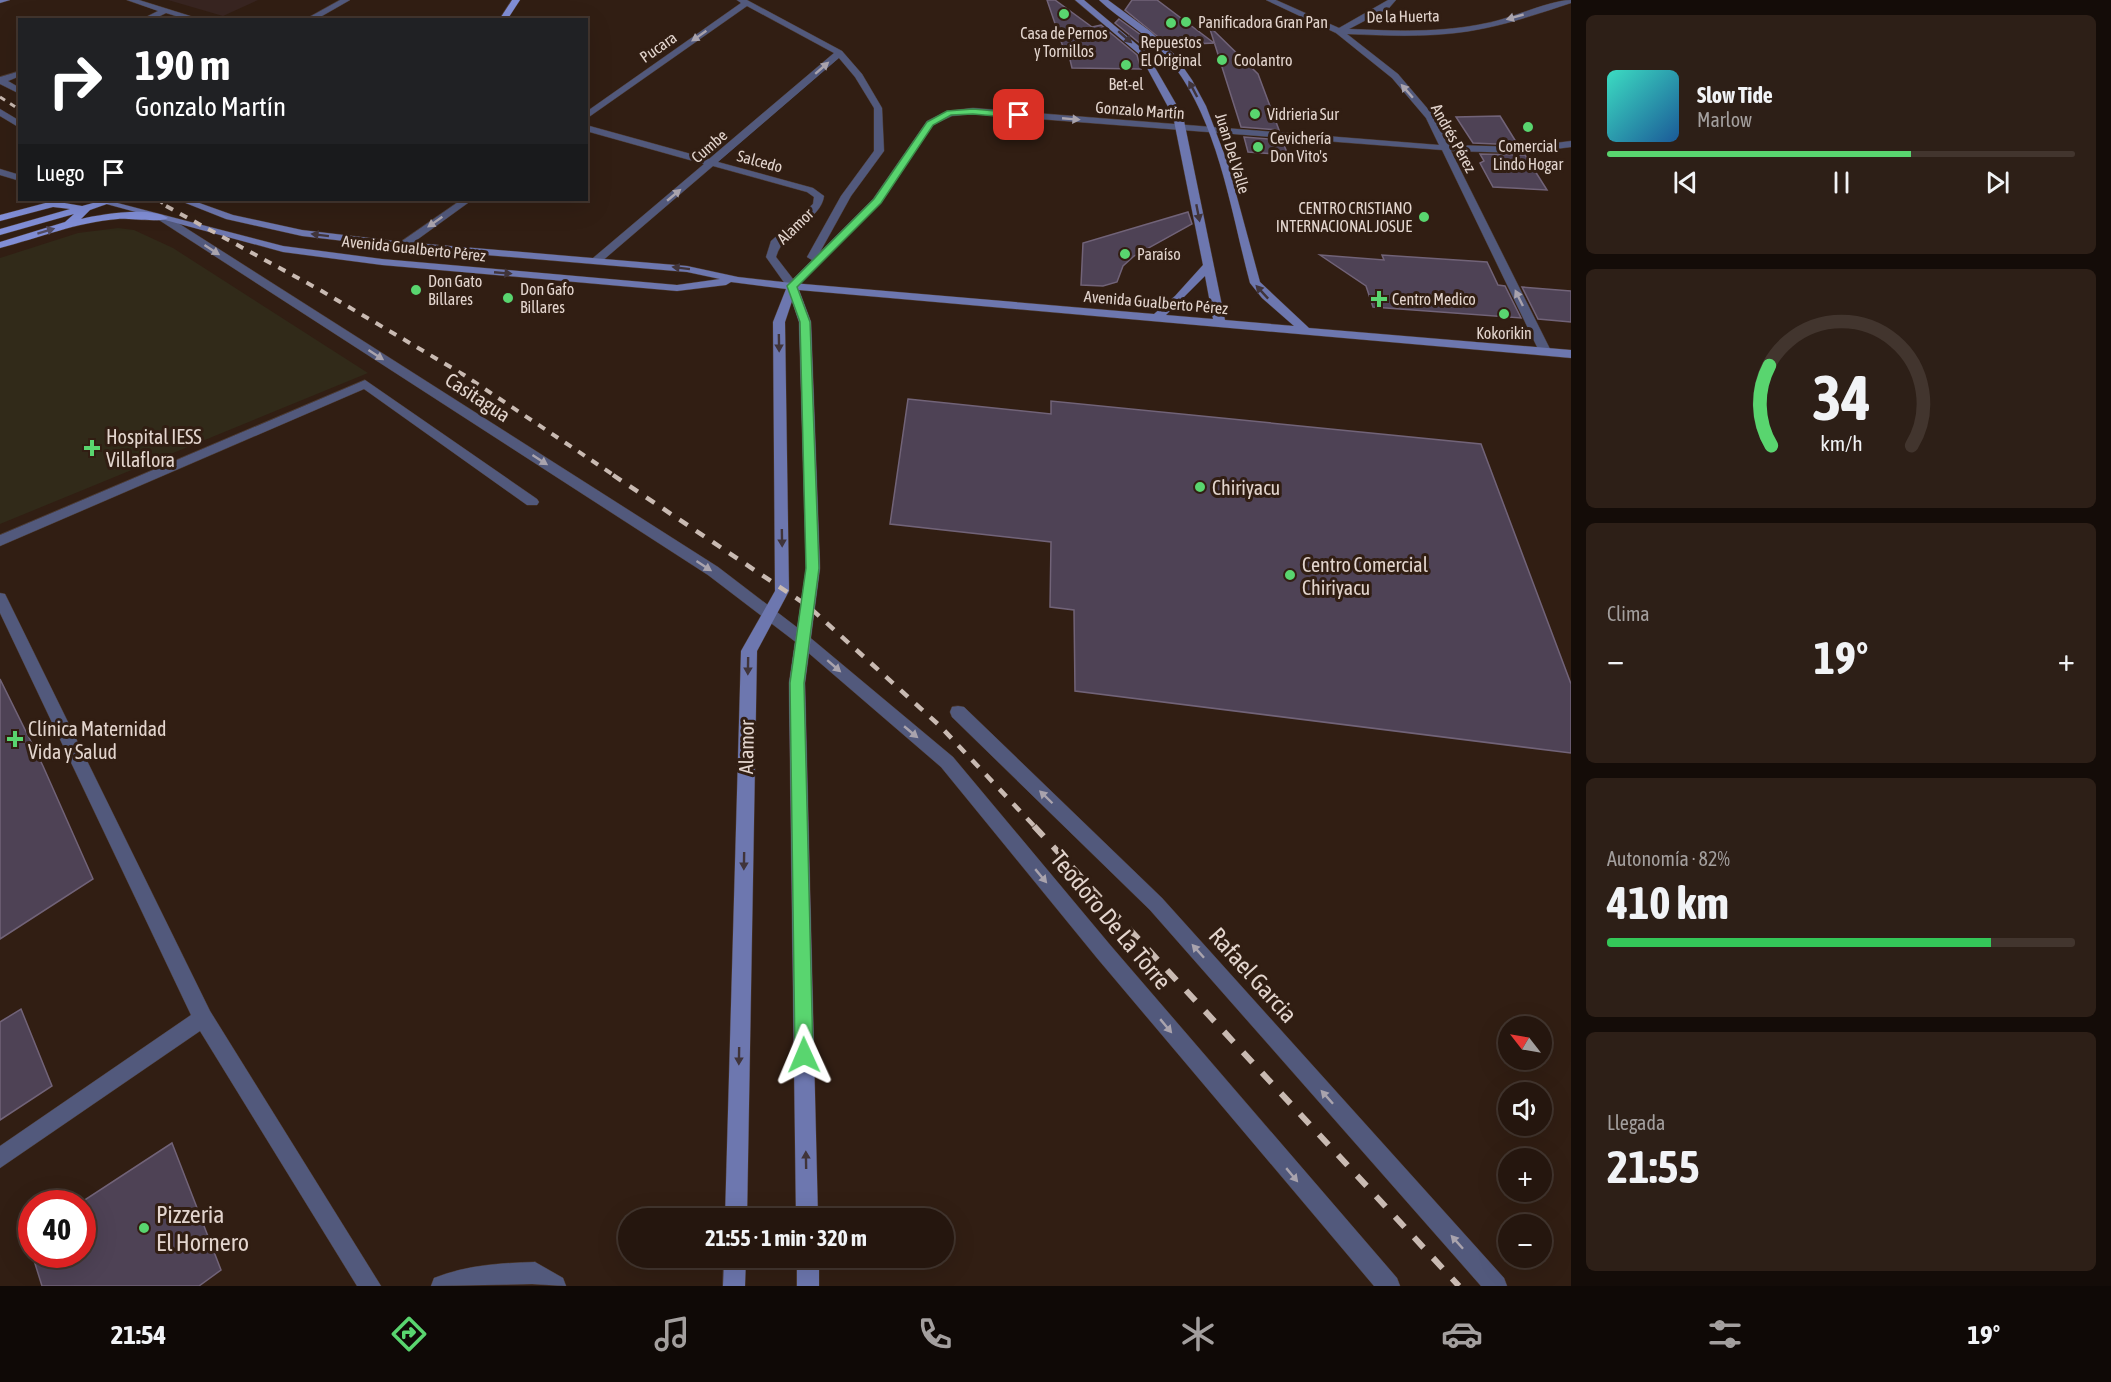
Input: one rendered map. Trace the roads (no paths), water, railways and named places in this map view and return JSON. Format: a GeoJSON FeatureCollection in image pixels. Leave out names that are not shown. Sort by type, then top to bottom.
{"type":"FeatureCollection","features":[{"type":"Feature","properties":{"kind":"main road"},"geometry":{"type":"LineString","coordinates":[[504,18],[516,0]]}},
{"type":"Feature","properties":{"kind":"main road"},"geometry":{"type":"LineString","coordinates":[[0,232],[90,204],[108,201]]}},
{"type":"Feature","properties":{"kind":"main road"},"geometry":{"type":"LineString","coordinates":[[0,218],[53,204],[90,204]]}},
{"type":"Feature","properties":{"kind":"main road"},"geometry":{"type":"LineString","coordinates":[[69,224],[90,204]]}},
{"type":"Feature","properties":{"kind":"main road"},"geometry":{"type":"LineString","coordinates":[[0,245],[69,224],[119,215],[163,218]]}},
{"type":"Feature","properties":{"kind":"street"},"geometry":{"type":"LineString","coordinates":[[0,1],[6,0]]}},
{"type":"Feature","properties":{"kind":"street"},"geometry":{"type":"LineString","coordinates":[[131,0],[192,18]]}},
{"type":"Feature","properties":{"kind":"street"},"geometry":{"type":"LineString","coordinates":[[312,18],[346,0]]}},
{"type":"Feature","properties":{"kind":"street"},"geometry":{"type":"LineString","coordinates":[[1079,0],[1143,54],[1174,109],[1181,128],[1220,324]]}},
{"type":"Feature","properties":{"kind":"street","name":"Juan Del Valle"},"geometry":{"type":"LineString","coordinates":[[1103,0],[1130,18],[1170,55],[1187,78],[1212,130],[1255,284],[1306,331]]}},
{"type":"Feature","properties":{"kind":"street","name":"Andrés Pérez"},"geometry":{"type":"LineString","coordinates":[[1270,0],[1339,31],[1395,76],[1430,117],[1545,351]]}},
{"type":"Feature","properties":{"kind":"street"},"geometry":{"type":"LineString","coordinates":[[1339,31],[1386,6],[1392,0]]}},
{"type":"Feature","properties":{"kind":"street"},"geometry":{"type":"LineString","coordinates":[[743,1],[839,53],[859,76],[878,108],[879,151],[846,196],[823,241],[792,286]]}},
{"type":"Feature","properties":{"kind":"street","name":"Pucara"},"geometry":{"type":"LineString","coordinates":[[588,115],[743,1]]}},
{"type":"Feature","properties":{"kind":"street","name":"De la Huerta"},"geometry":{"type":"LineString","coordinates":[[1339,31],[1429,32],[1486,26],[1571,1]]}},
{"type":"Feature","properties":{"kind":"street"},"geometry":{"type":"LineString","coordinates":[[148,18],[166,10]]}},
{"type":"Feature","properties":{"kind":"street","name":"Cumbe"},"geometry":{"type":"LineString","coordinates":[[597,260],[839,53]]}},
{"type":"Feature","properties":{"kind":"street"},"geometry":{"type":"LineString","coordinates":[[1,80],[18,74]]}},
{"type":"Feature","properties":{"kind":"street"},"geometry":{"type":"LineString","coordinates":[[1,80],[18,92]]}},
{"type":"Feature","properties":{"kind":"street","name":"Gonzalo Martín"},"geometry":{"type":"LineString","coordinates":[[792,286],[878,201],[930,123],[950,113],[973,111],[1446,148],[1523,150],[1569,144]]}},
{"type":"Feature","properties":{"kind":"street"},"geometry":{"type":"LineString","coordinates":[[0,112],[18,124]]}},
{"type":"Feature","properties":{"kind":"street","name":"Salcedo"},"geometry":{"type":"LineString","coordinates":[[588,129],[810,190],[819,196]]}},
{"type":"Feature","properties":{"kind":"street"},"geometry":{"type":"LineString","coordinates":[[0,172],[18,177]]}},
{"type":"Feature","properties":{"kind":"street","name":"Alamor"},"geometry":{"type":"LineString","coordinates":[[807,1208],[797,683],[813,568],[805,322],[792,286],[771,257],[775,243],[818,205],[819,196]]}},
{"type":"Feature","properties":{"kind":"street","name":"Avenida Gualberto Pérez"},"geometry":{"type":"LineString","coordinates":[[108,201],[163,218],[283,249],[382,262],[677,288],[738,280]]}},
{"type":"Feature","properties":{"kind":"street","name":"Avenida Gualberto Pérez"},"geometry":{"type":"LineString","coordinates":[[186,201],[231,217],[302,233],[403,245],[687,269],[738,280],[792,286],[1571,354]]}},
{"type":"Feature","properties":{"kind":"street"},"geometry":{"type":"LineString","coordinates":[[403,245],[466,201]]}},
{"type":"Feature","properties":{"kind":"street","name":"Casitagua"},"geometry":{"type":"LineString","coordinates":[[163,218],[713,571],[769,612]]}},
{"type":"Feature","properties":{"kind":"street"},"geometry":{"type":"LineString","coordinates":[[1155,319],[1179,298],[1208,266]]}},
{"type":"Feature","properties":{"kind":"street","name":"Alamor"},"geometry":{"type":"LineString","coordinates":[[736,1208],[749,651],[782,591],[779,322],[792,286]]}},
{"type":"Feature","properties":{"kind":"street"},"geometry":{"type":"LineString","coordinates":[[0,541],[365,384],[532,502]]}},
{"type":"Feature","properties":{"kind":"street"},"geometry":{"type":"LineString","coordinates":[[0,598],[203,1018],[370,1286]]}},
{"type":"Feature","properties":{"kind":"street","name":"Teodoro De La Torre"},"geometry":{"type":"LineString","coordinates":[[769,612],[947,762],[1104,952],[1389,1286]]}},
{"type":"Feature","properties":{"kind":"street","name":"Rafael Garcia"},"geometry":{"type":"LineString","coordinates":[[958,712],[1156,904],[1496,1286]]}},
{"type":"Feature","properties":{"kind":"street"},"geometry":{"type":"LineString","coordinates":[[0,1158],[203,1018]]}},
{"type":"Feature","properties":{"kind":"street"},"geometry":{"type":"LineString","coordinates":[[734,1286],[735,1268]]}},
{"type":"Feature","properties":{"kind":"street"},"geometry":{"type":"LineString","coordinates":[[808,1268],[808,1286]]}},
{"type":"Feature","properties":{"kind":"street"},"geometry":{"type":"LineString","coordinates":[[442,1286],[485,1275],[535,1273],[555,1286]]}},
{"type":"Feature","properties":{"kind":"railway"},"geometry":{"type":"LineString","coordinates":[[0,97],[18,109]]}},
{"type":"Feature","properties":{"kind":"railway"},"geometry":{"type":"LineString","coordinates":[[159,201],[168,207]]}},
{"type":"Feature","properties":{"kind":"railway"},"geometry":{"type":"LineString","coordinates":[[166,206],[320,290],[464,375],[615,476]]}},
{"type":"Feature","properties":{"kind":"railway"},"geometry":{"type":"LineString","coordinates":[[613,475],[808,606],[940,726],[1036,828]]}},
{"type":"Feature","properties":{"kind":"railway"},"geometry":{"type":"LineString","coordinates":[[1034,826],[1459,1286]]}},
{"type":"Feature","properties":{"kind":"place","name":"Casa de Pernos y Tornillos"},"geometry":{"type":"Point","coordinates":[1064,14]}},
{"type":"Feature","properties":{"kind":"place","name":"Panificadora Gran Pan"},"geometry":{"type":"Point","coordinates":[1186,22]}},
{"type":"Feature","properties":{"kind":"place","name":"Repuestos El Original"},"geometry":{"type":"Point","coordinates":[1171,23]}},
{"type":"Feature","properties":{"kind":"place","name":"Coolantro"},"geometry":{"type":"Point","coordinates":[1222,60]}},
{"type":"Feature","properties":{"kind":"place","name":"Bet-el"},"geometry":{"type":"Point","coordinates":[1126,65]}},
{"type":"Feature","properties":{"kind":"place","name":"Vidrieria Sur"},"geometry":{"type":"Point","coordinates":[1255,114]}},
{"type":"Feature","properties":{"kind":"place","name":"Comercial Lindo Hogar"},"geometry":{"type":"Point","coordinates":[1528,127]}},
{"type":"Feature","properties":{"kind":"place","name":"Cevichería Don Vito's"},"geometry":{"type":"Point","coordinates":[1258,147]}},
{"type":"Feature","properties":{"kind":"place","name":"CENTRO CRISTIANO INTERNACIONAL JOSUE"},"geometry":{"type":"Point","coordinates":[1424,217]}},
{"type":"Feature","properties":{"kind":"place","name":"Paraíso"},"geometry":{"type":"Point","coordinates":[1125,254]}},
{"type":"Feature","properties":{"kind":"place","name":"Don Gato Billares"},"geometry":{"type":"Point","coordinates":[416,290]}},
{"type":"Feature","properties":{"kind":"place","name":"Don Gafo Billares"},"geometry":{"type":"Point","coordinates":[508,298]}},
{"type":"Feature","properties":{"kind":"place","name":"Centro Medico"},"geometry":{"type":"Point","coordinates":[1379,299]}},
{"type":"Feature","properties":{"kind":"place","name":"Kokorikin"},"geometry":{"type":"Point","coordinates":[1504,314]}},
{"type":"Feature","properties":{"kind":"place","name":"Hospital IESS Villaflora"},"geometry":{"type":"Point","coordinates":[92,448]}},
{"type":"Feature","properties":{"kind":"place","name":"Chiriyacu"},"geometry":{"type":"Point","coordinates":[1200,487]}},
{"type":"Feature","properties":{"kind":"place","name":"Centro Comercial Chiriyacu"},"geometry":{"type":"Point","coordinates":[1290,575]}},
{"type":"Feature","properties":{"kind":"place","name":"Clínica Maternidad Vida y Salud"},"geometry":{"type":"Point","coordinates":[15,739]}},
{"type":"Feature","properties":{"kind":"place","name":"Pizzeria El Hornero"},"geometry":{"type":"Point","coordinates":[144,1228]}}]}
